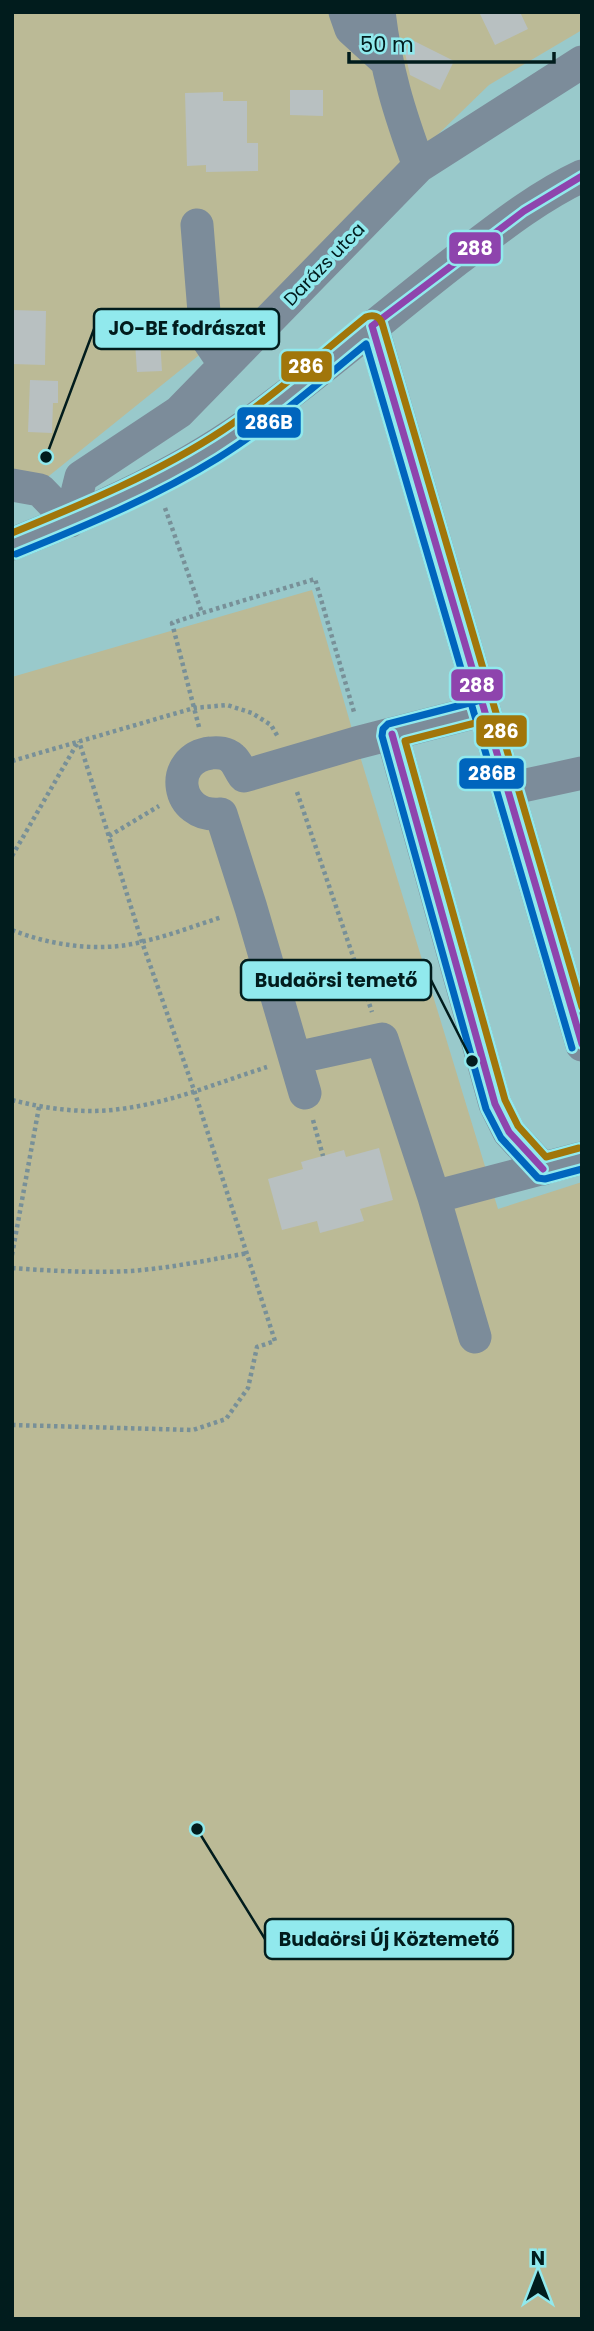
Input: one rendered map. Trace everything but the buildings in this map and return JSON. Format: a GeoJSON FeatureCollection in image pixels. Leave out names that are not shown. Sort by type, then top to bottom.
{"type":"FeatureCollection","features":[{"type":"Feature","properties":{"kind":"street"},"geometry":{"type":"LineString","coordinates":[[345,12],[351,29],[385,60]]}},
{"type":"Feature","properties":{"kind":"street"},"geometry":{"type":"LineString","coordinates":[[379,12],[385,60],[400,116],[419,166]]}},
{"type":"Feature","properties":{"kind":"street","name":"Darázs utca"},"geometry":{"type":"LineString","coordinates":[[70,521],[80,478],[179,412],[419,166],[582,62]]}},
{"type":"Feature","properties":{"kind":"street"},"geometry":{"type":"LineString","coordinates":[[12,544],[70,521],[155,481],[212,450],[514,218],[582,176]]}},
{"type":"Feature","properties":{"kind":"street"},"geometry":{"type":"LineString","coordinates":[[197,225],[206,337],[225,365]]}},
{"type":"Feature","properties":{"kind":"street"},"geometry":{"type":"LineString","coordinates":[[372,327],[582,1045]]}},
{"type":"Feature","properties":{"kind":"street"},"geometry":{"type":"LineString","coordinates":[[12,485],[40,490],[70,521]]}},
{"type":"Feature","properties":{"kind":"street"},"geometry":{"type":"LineString","coordinates":[[305,1093],[221,814],[208,816],[186,800],[181,782],[184,770],[196,757],[218,752],[231,756],[244,776],[484,710]]}},
{"type":"Feature","properties":{"kind":"street"},"geometry":{"type":"LineString","coordinates":[[377,738],[495,1104],[509,1132],[543,1169]]}},
{"type":"Feature","properties":{"kind":"street"},"geometry":{"type":"LineString","coordinates":[[508,789],[582,773]]}},
{"type":"Feature","properties":{"kind":"street"},"geometry":{"type":"LineString","coordinates":[[295,1058],[382,1039],[475,1337]]}},
{"type":"Feature","properties":{"kind":"street"},"geometry":{"type":"LineString","coordinates":[[433,1197],[582,1158]]}},
{"type":"Feature","properties":{"kind":"path"},"geometry":{"type":"LineString","coordinates":[[155,481],[202,614]]}},
{"type":"Feature","properties":{"kind":"path"},"geometry":{"type":"LineString","coordinates":[[205,754],[172,623],[315,579],[377,738]]}},
{"type":"Feature","properties":{"kind":"path"},"geometry":{"type":"LineString","coordinates":[[12,761],[194,708],[227,705],[252,713],[271,725],[287,763],[382,1039]]}},
{"type":"Feature","properties":{"kind":"path"},"geometry":{"type":"LineString","coordinates":[[12,1425],[194,1430],[226,1419],[248,1388],[257,1347],[275,1341],[194,1090],[142,942],[79,741]]}},
{"type":"Feature","properties":{"kind":"path"},"geometry":{"type":"LineString","coordinates":[[12,856],[79,741]]}},
{"type":"Feature","properties":{"kind":"path"},"geometry":{"type":"LineString","coordinates":[[109,836],[182,792]]}},
{"type":"Feature","properties":{"kind":"path"},"geometry":{"type":"LineString","coordinates":[[12,930],[71,946],[106,946],[142,942],[251,908]]}},
{"type":"Feature","properties":{"kind":"path"},"geometry":{"type":"LineString","coordinates":[[12,1100],[39,1107],[80,1111],[120,1109],[158,1101],[295,1058]]}},
{"type":"Feature","properties":{"kind":"path"},"geometry":{"type":"LineString","coordinates":[[305,1093],[323,1156]]}},
{"type":"Feature","properties":{"kind":"path"},"geometry":{"type":"LineString","coordinates":[[12,1255],[39,1107]]}},
{"type":"Feature","properties":{"kind":"path"},"geometry":{"type":"LineString","coordinates":[[12,1268],[70,1273],[132,1271],[190,1264],[248,1252]]}},
{"type":"Feature","properties":{"kind":"green space"},"geometry":{"type":"Polygon","coordinates":[[[12,12],[582,12],[582,30],[489,85],[265,302],[12,503],[12,12]]]}},
{"type":"Feature","properties":{"kind":"green space"},"geometry":{"type":"Polygon","coordinates":[[[312,590],[498,1209],[582,1182],[582,2319],[12,2319],[12,677],[312,590]]]}},
{"type":"Feature","properties":{"kind":"transit line","name":"288"},"geometry":{"type":"LineString","coordinates":[[372,326],[524,211],[582,176]]}},
{"type":"Feature","properties":{"kind":"transit line","name":"286"},"geometry":{"type":"LineString","coordinates":[[12,533],[120,486],[198,446],[260,403],[366,317],[379,319],[582,1007]]}},
{"type":"Feature","properties":{"kind":"transit line","name":"288"},"geometry":{"type":"LineString","coordinates":[[372,326],[582,1044]]}},
{"type":"Feature","properties":{"kind":"transit line","name":"286B"},"geometry":{"type":"LineString","coordinates":[[16,554],[145,498],[218,458],[275,418],[366,344],[572,1048]]}},
{"type":"Feature","properties":{"kind":"transit line","name":"286B"},"geometry":{"type":"LineString","coordinates":[[481,700],[388,724],[383,729],[382,736],[486,1109],[501,1138],[538,1178],[545,1179],[582,1169]]}},
{"type":"Feature","properties":{"kind":"transit line","name":"286"},"geometry":{"type":"LineString","coordinates":[[487,720],[405,741],[505,1100],[518,1126],[546,1157],[579,1148]]}},
{"type":"Feature","properties":{"kind":"transit line","name":"288"},"geometry":{"type":"LineString","coordinates":[[392,734],[495,1104],[509,1132],[543,1169]]}},
{"type":"Feature","properties":{"kind":"place","name":"JO-BE fodrászat"},"geometry":{"type":"Point","coordinates":[46,457]}},
{"type":"Feature","properties":{"kind":"place","name":"Budaörsi temető"},"geometry":{"type":"Point","coordinates":[472,1061]}},
{"type":"Feature","properties":{"kind":"place","name":"Budaörsi Új Köztemető"},"geometry":{"type":"Point","coordinates":[197,1829]}}]}
